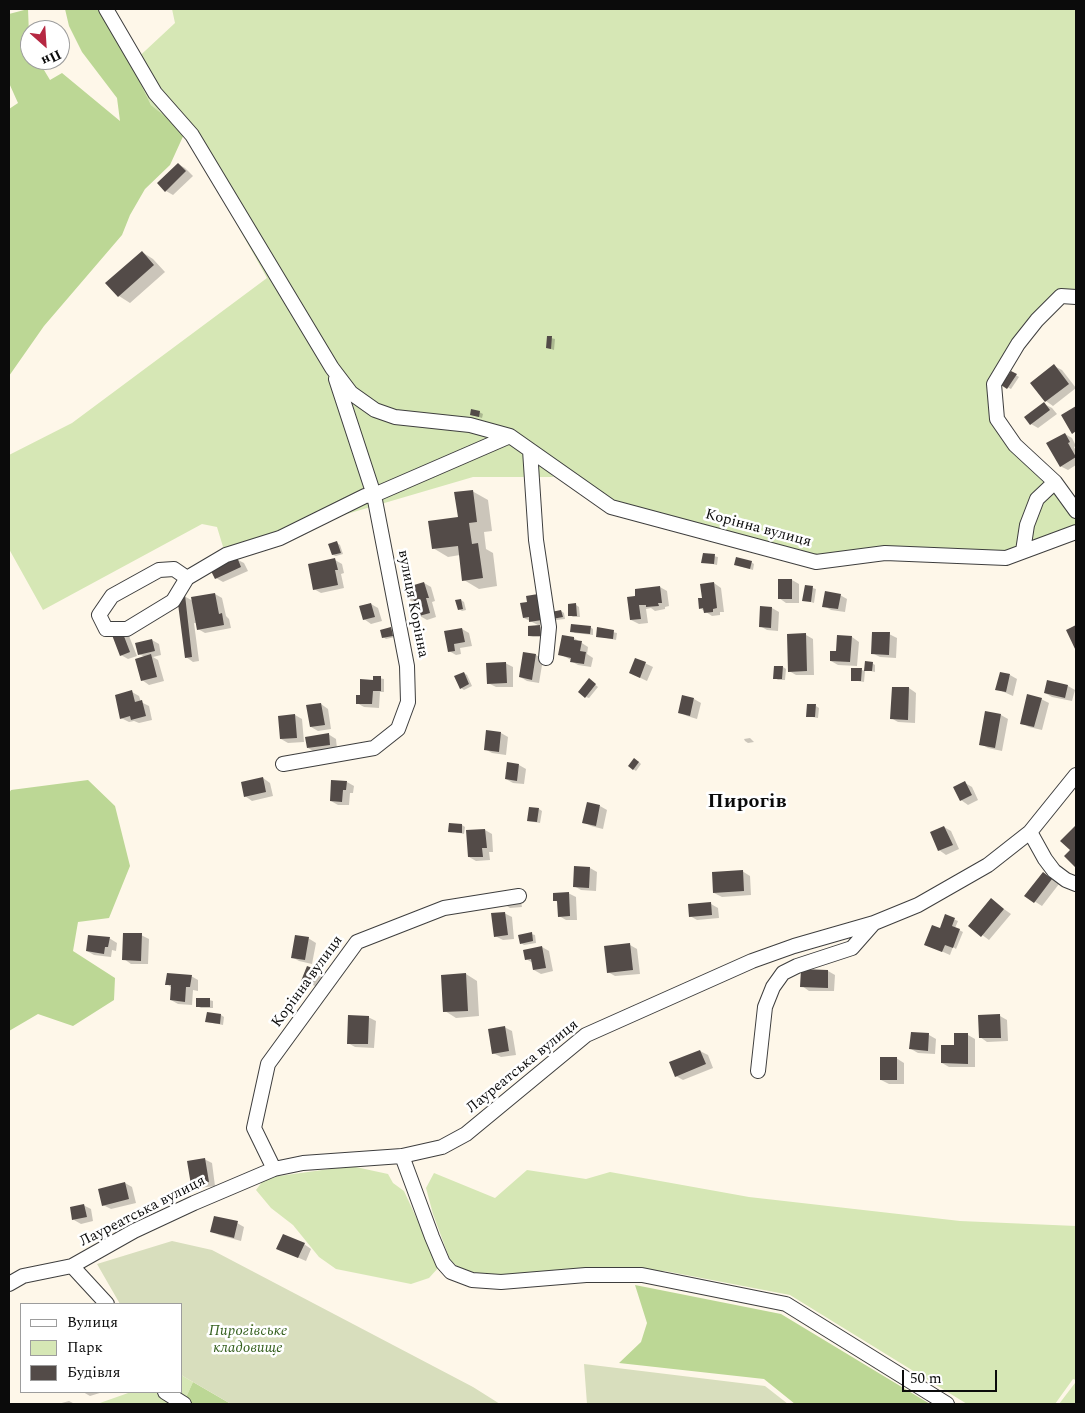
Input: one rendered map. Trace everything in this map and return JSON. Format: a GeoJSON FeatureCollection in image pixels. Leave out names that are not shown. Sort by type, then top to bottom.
{"type":"FeatureCollection","features":[{"type":"Feature","properties":{"kind":"street"},"geometry":{"type":"LineString","coordinates":[[106,9],[155,94],[192,135],[332,368]]}},
{"type":"Feature","properties":{"kind":"street"},"geometry":{"type":"LineString","coordinates":[[1076,297],[1061,296],[1037,320],[1018,344],[994,384],[997,418],[1014,445],[1055,482],[1076,511]]}},
{"type":"Feature","properties":{"kind":"street","name":"Корінна вулиця"},"geometry":{"type":"LineString","coordinates":[[332,368],[351,393],[374,410],[395,417],[470,425],[510,436],[611,507],[816,562],[885,553],[1006,558],[1076,532]]}},
{"type":"Feature","properties":{"kind":"street","name":"вулиця Корінна"},"geometry":{"type":"LineString","coordinates":[[282,764],[374,748],[398,729],[408,702],[408,666],[374,495],[332,368]]}},
{"type":"Feature","properties":{"kind":"street"},"geometry":{"type":"LineString","coordinates":[[187,578],[174,569],[159,570],[112,596],[99,615],[106,629],[127,629],[173,601],[187,578],[226,555],[280,538],[365,496],[374,495],[510,436]]}},
{"type":"Feature","properties":{"kind":"street"},"geometry":{"type":"LineString","coordinates":[[530,450],[536,540],[549,626],[546,658]]}},
{"type":"Feature","properties":{"kind":"street"},"geometry":{"type":"LineString","coordinates":[[1024,551],[1027,525],[1037,499],[1055,482]]}},
{"type":"Feature","properties":{"kind":"street","name":"Лауреатська вулиця"},"geometry":{"type":"LineString","coordinates":[[9,1284],[23,1276],[72,1266],[134,1231],[274,1169],[303,1163],[402,1156],[442,1147],[466,1134],[586,1035],[752,961],[794,946],[874,923],[918,905],[988,865],[1030,832],[1076,774]]}},
{"type":"Feature","properties":{"kind":"street"},"geometry":{"type":"LineString","coordinates":[[1030,832],[1054,871],[1066,880],[1076,884]]}},
{"type":"Feature","properties":{"kind":"street","name":"Корінна вулиця"},"geometry":{"type":"LineString","coordinates":[[274,1169],[254,1128],[268,1064],[358,942],[444,908],[519,896]]}},
{"type":"Feature","properties":{"kind":"street"},"geometry":{"type":"LineString","coordinates":[[758,1071],[765,1007],[773,987],[783,973],[797,966],[852,948],[874,923]]}},
{"type":"Feature","properties":{"kind":"street"},"geometry":{"type":"LineString","coordinates":[[402,1156],[432,1238],[443,1263],[451,1272],[472,1280],[500,1282],[586,1274],[642,1275],[786,1304],[947,1404]]}},
{"type":"Feature","properties":{"kind":"street"},"geometry":{"type":"LineString","coordinates":[[72,1266],[106,1303]]}},
{"type":"Feature","properties":{"kind":"street"},"geometry":{"type":"LineString","coordinates":[[167,1393],[184,1404]]}},
{"type":"Feature","properties":{"kind":"green space"},"geometry":{"type":"Polygon","coordinates":[[[28,9],[28,20],[20,20],[20,70],[44,70],[50,80],[62,73],[120,121],[117,98],[82,52],[70,28],[70,20],[68,20],[65,9],[98,9],[131,64],[151,105],[185,132],[170,165],[145,189],[130,215],[122,235],[44,326],[9,376],[9,109],[18,103],[9,83],[9,14],[28,9]]]}},
{"type":"Feature","properties":{"kind":"green space"},"geometry":{"type":"Polygon","coordinates":[[[172,9],[1076,9],[1076,299],[1061,296],[994,384],[997,419],[1076,511],[1076,532],[1006,558],[885,553],[816,562],[611,507],[515,440],[554,477],[473,477],[224,550],[217,527],[202,524],[43,610],[9,549],[9,455],[72,423],[267,278],[185,132],[151,105],[131,64],[175,23],[172,9]]]}},
{"type":"Feature","properties":{"kind":"green space"},"geometry":{"type":"Polygon","coordinates":[[[88,780],[115,806],[130,866],[109,918],[78,922],[73,951],[115,978],[114,1000],[73,1026],[38,1014],[9,1031],[9,793],[11,790],[88,780]]]}},
{"type":"Feature","properties":{"kind":"green space"},"geometry":{"type":"Polygon","coordinates":[[[351,1166],[388,1174],[393,1183],[404,1191],[439,1267],[429,1278],[411,1284],[336,1269],[319,1257],[293,1225],[271,1208],[256,1190],[265,1178],[351,1166]]]}},
{"type":"Feature","properties":{"kind":"green space"},"geometry":{"type":"Polygon","coordinates":[[[527,1170],[586,1179],[610,1172],[749,1197],[960,1221],[1076,1226],[1076,1380],[1073,1379],[1055,1404],[967,1404],[790,1295],[665,1271],[588,1270],[486,1276],[459,1268],[450,1260],[433,1214],[426,1188],[434,1173],[495,1198],[527,1170]]]}},
{"type":"Feature","properties":{"kind":"green space","name":"Пирогівське кладовище"},"geometry":{"type":"Polygon","coordinates":[[[172,1241],[212,1250],[473,1387],[500,1404],[231,1404],[182,1376],[182,1303],[119,1303],[97,1264],[172,1241]]]}},
{"type":"Feature","properties":{"kind":"green space"},"geometry":{"type":"Polygon","coordinates":[[[635,1285],[781,1314],[930,1404],[795,1404],[764,1379],[619,1363],[641,1342],[647,1323],[635,1285]]]}},
{"type":"Feature","properties":{"kind":"green space"},"geometry":{"type":"Polygon","coordinates":[[[584,1364],[765,1386],[788,1404],[587,1404],[584,1364]]]}},
{"type":"Feature","properties":{"kind":"green space"},"geometry":{"type":"Polygon","coordinates":[[[182,1376],[193,1382],[183,1404],[97,1404],[128,1393],[182,1393],[182,1376]]]}},
{"type":"Feature","properties":{"kind":"green space"},"geometry":{"type":"Polygon","coordinates":[[[193,1382],[231,1404],[183,1404],[193,1382]]]}},
{"type":"Feature","properties":{"kind":"green space"},"geometry":{"type":"Polygon","coordinates":[[[1075,1383],[1076,1404],[1059,1404],[1075,1383]]]}},
{"type":"Feature","properties":{"kind":"building"},"geometry":{"type":"Polygon","coordinates":[[[178,163],[186,171],[165,192],[157,183],[178,163]]]}},
{"type":"Feature","properties":{"kind":"building"},"geometry":{"type":"Polygon","coordinates":[[[142,251],[154,265],[118,297],[105,283],[142,251]]]}},
{"type":"Feature","properties":{"kind":"building"},"geometry":{"type":"Polygon","coordinates":[[[547,336],[552,336],[551,349],[546,348],[547,336]]]}},
{"type":"Feature","properties":{"kind":"building"},"geometry":{"type":"Polygon","coordinates":[[[1054,364],[1069,384],[1045,402],[1030,383],[1054,364]]]}},
{"type":"Feature","properties":{"kind":"building"},"geometry":{"type":"Polygon","coordinates":[[[1011,371],[1017,374],[1007,389],[1001,385],[1011,371]]]}},
{"type":"Feature","properties":{"kind":"building"},"geometry":{"type":"Polygon","coordinates":[[[1044,402],[1050,410],[1030,425],[1024,417],[1044,402]]]}},
{"type":"Feature","properties":{"kind":"building"},"geometry":{"type":"Polygon","coordinates":[[[1076,406],[1076,431],[1072,434],[1061,415],[1076,406]]]}},
{"type":"Feature","properties":{"kind":"building"},"geometry":{"type":"Polygon","coordinates":[[[471,409],[480,411],[479,417],[470,415],[471,409]]]}},
{"type":"Feature","properties":{"kind":"building"},"geometry":{"type":"Polygon","coordinates":[[[1065,433],[1076,457],[1060,467],[1046,443],[1065,433]]]}},
{"type":"Feature","properties":{"kind":"building"},"geometry":{"type":"Polygon","coordinates":[[[473,490],[477,522],[469,523],[472,544],[478,543],[483,578],[462,581],[458,546],[432,549],[428,521],[458,517],[454,492],[473,490]]]}},
{"type":"Feature","properties":{"kind":"building"},"geometry":{"type":"Polygon","coordinates":[[[337,541],[341,553],[332,555],[328,544],[337,541]]]}},
{"type":"Feature","properties":{"kind":"building"},"geometry":{"type":"Polygon","coordinates":[[[703,553],[715,554],[714,564],[701,563],[703,553]]]}},
{"type":"Feature","properties":{"kind":"building"},"geometry":{"type":"Polygon","coordinates":[[[237,557],[241,567],[215,579],[210,569],[237,557]]]}},
{"type":"Feature","properties":{"kind":"building"},"geometry":{"type":"Polygon","coordinates":[[[736,557],[752,561],[750,569],[734,565],[736,557]]]}},
{"type":"Feature","properties":{"kind":"building"},"geometry":{"type":"Polygon","coordinates":[[[335,558],[338,570],[335,570],[338,585],[313,590],[308,564],[335,558]]]}},
{"type":"Feature","properties":{"kind":"building"},"geometry":{"type":"Polygon","coordinates":[[[778,579],[792,579],[792,599],[778,599],[778,579]]]}},
{"type":"Feature","properties":{"kind":"building"},"geometry":{"type":"Polygon","coordinates":[[[424,582],[429,598],[426,598],[430,613],[419,616],[413,598],[407,600],[404,588],[424,582]]]}},
{"type":"Feature","properties":{"kind":"building"},"geometry":{"type":"Polygon","coordinates":[[[714,582],[717,608],[713,609],[713,612],[704,613],[703,608],[699,609],[698,598],[702,598],[700,584],[714,582]]]}},
{"type":"Feature","properties":{"kind":"building"},"geometry":{"type":"Polygon","coordinates":[[[805,585],[813,586],[811,602],[802,601],[805,585]]]}},
{"type":"Feature","properties":{"kind":"building"},"geometry":{"type":"Polygon","coordinates":[[[660,586],[662,603],[658,603],[659,606],[646,607],[646,605],[639,605],[641,619],[630,620],[627,597],[635,596],[635,589],[660,586]]]}},
{"type":"Feature","properties":{"kind":"building"},"geometry":{"type":"Polygon","coordinates":[[[825,591],[841,594],[838,609],[822,607],[825,591]]]}},
{"type":"Feature","properties":{"kind":"building"},"geometry":{"type":"Polygon","coordinates":[[[215,593],[219,614],[222,613],[224,625],[197,630],[191,597],[215,593]]]}},
{"type":"Feature","properties":{"kind":"building"},"geometry":{"type":"Polygon","coordinates":[[[538,594],[542,620],[529,622],[529,617],[523,618],[520,603],[527,602],[526,596],[538,594]]]}},
{"type":"Feature","properties":{"kind":"building"},"geometry":{"type":"Polygon","coordinates":[[[185,595],[192,657],[185,658],[177,596],[185,595]]]}},
{"type":"Feature","properties":{"kind":"building"},"geometry":{"type":"Polygon","coordinates":[[[461,599],[463,609],[458,610],[455,600],[461,599]]]}},
{"type":"Feature","properties":{"kind":"building"},"geometry":{"type":"Polygon","coordinates":[[[371,603],[375,617],[363,620],[359,606],[371,603]]]}},
{"type":"Feature","properties":{"kind":"building"},"geometry":{"type":"Polygon","coordinates":[[[576,603],[577,616],[568,616],[568,604],[576,603]]]}},
{"type":"Feature","properties":{"kind":"building"},"geometry":{"type":"Polygon","coordinates":[[[760,606],[772,607],[771,628],[759,627],[760,606]]]}},
{"type":"Feature","properties":{"kind":"building"},"geometry":{"type":"Polygon","coordinates":[[[561,610],[563,617],[552,619],[551,612],[561,610]]]}},
{"type":"Feature","properties":{"kind":"building"},"geometry":{"type":"Polygon","coordinates":[[[571,624],[591,626],[590,634],[570,632],[571,624]]]}},
{"type":"Feature","properties":{"kind":"building"},"geometry":{"type":"Polygon","coordinates":[[[540,625],[541,636],[528,636],[528,626],[540,625]]]}},
{"type":"Feature","properties":{"kind":"building"},"geometry":{"type":"Polygon","coordinates":[[[1076,625],[1076,651],[1066,630],[1076,625]]]}},
{"type":"Feature","properties":{"kind":"building"},"geometry":{"type":"Polygon","coordinates":[[[391,627],[393,636],[382,638],[380,630],[391,627]]]}},
{"type":"Feature","properties":{"kind":"building"},"geometry":{"type":"Polygon","coordinates":[[[597,627],[614,630],[613,639],[596,637],[597,627]]]}},
{"type":"Feature","properties":{"kind":"building"},"geometry":{"type":"Polygon","coordinates":[[[462,628],[465,642],[454,644],[455,651],[448,652],[444,631],[462,628]]]}},
{"type":"Feature","properties":{"kind":"building"},"geometry":{"type":"Polygon","coordinates":[[[122,631],[130,652],[120,656],[112,635],[122,631]]]}},
{"type":"Feature","properties":{"kind":"building"},"geometry":{"type":"Polygon","coordinates":[[[872,632],[890,632],[889,655],[871,654],[872,632]]]}},
{"type":"Feature","properties":{"kind":"building"},"geometry":{"type":"Polygon","coordinates":[[[806,633],[807,671],[788,672],[787,634],[806,633]]]}},
{"type":"Feature","properties":{"kind":"building"},"geometry":{"type":"Polygon","coordinates":[[[562,635],[574,637],[574,640],[582,641],[580,651],[586,652],[584,664],[570,662],[571,658],[558,655],[562,635]]]}},
{"type":"Feature","properties":{"kind":"building"},"geometry":{"type":"Polygon","coordinates":[[[837,635],[852,636],[850,662],[830,661],[830,651],[836,651],[837,635]]]}},
{"type":"Feature","properties":{"kind":"building"},"geometry":{"type":"Polygon","coordinates":[[[152,639],[155,651],[138,655],[135,643],[152,639]]]}},
{"type":"Feature","properties":{"kind":"building"},"geometry":{"type":"Polygon","coordinates":[[[523,652],[536,654],[532,680],[519,677],[523,652]]]}},
{"type":"Feature","properties":{"kind":"building"},"geometry":{"type":"Polygon","coordinates":[[[151,654],[157,677],[141,681],[135,659],[151,654]]]}},
{"type":"Feature","properties":{"kind":"building"},"geometry":{"type":"Polygon","coordinates":[[[635,658],[646,662],[640,678],[629,673],[635,658]]]}},
{"type":"Feature","properties":{"kind":"building"},"geometry":{"type":"Polygon","coordinates":[[[865,661],[873,662],[872,671],[864,671],[865,661]]]}},
{"type":"Feature","properties":{"kind":"building"},"geometry":{"type":"Polygon","coordinates":[[[506,662],[507,683],[487,684],[486,663],[506,662]]]}},
{"type":"Feature","properties":{"kind":"building"},"geometry":{"type":"Polygon","coordinates":[[[774,666],[783,666],[782,679],[773,679],[774,666]]]}},
{"type":"Feature","properties":{"kind":"building"},"geometry":{"type":"Polygon","coordinates":[[[851,668],[862,668],[861,681],[851,681],[851,668]]]}},
{"type":"Feature","properties":{"kind":"building"},"geometry":{"type":"Polygon","coordinates":[[[464,672],[469,684],[460,689],[454,676],[464,672]]]}},
{"type":"Feature","properties":{"kind":"building"},"geometry":{"type":"Polygon","coordinates":[[[1000,672],[1010,674],[1006,692],[995,690],[1000,672]]]}},
{"type":"Feature","properties":{"kind":"building"},"geometry":{"type":"Polygon","coordinates":[[[373,676],[381,676],[381,691],[373,691],[372,704],[356,704],[356,695],[360,695],[360,679],[373,680],[373,676]]]}},
{"type":"Feature","properties":{"kind":"building"},"geometry":{"type":"Polygon","coordinates":[[[589,678],[596,684],[585,698],[578,692],[589,678]]]}},
{"type":"Feature","properties":{"kind":"building"},"geometry":{"type":"Polygon","coordinates":[[[1047,680],[1068,685],[1065,698],[1044,693],[1047,680]]]}},
{"type":"Feature","properties":{"kind":"building"},"geometry":{"type":"Polygon","coordinates":[[[892,687],[909,687],[908,720],[890,719],[892,687]]]}},
{"type":"Feature","properties":{"kind":"building"},"geometry":{"type":"Polygon","coordinates":[[[132,690],[135,702],[142,700],[146,716],[131,720],[130,716],[120,719],[115,695],[132,690]]]}},
{"type":"Feature","properties":{"kind":"building"},"geometry":{"type":"Polygon","coordinates":[[[1027,694],[1042,698],[1034,727],[1020,724],[1027,694]]]}},
{"type":"Feature","properties":{"kind":"building"},"geometry":{"type":"Polygon","coordinates":[[[682,695],[694,698],[690,716],[678,713],[682,695]]]}},
{"type":"Feature","properties":{"kind":"building"},"geometry":{"type":"Polygon","coordinates":[[[321,703],[325,725],[310,727],[306,705],[321,703]]]}},
{"type":"Feature","properties":{"kind":"building"},"geometry":{"type":"Polygon","coordinates":[[[807,704],[816,704],[815,717],[806,717],[807,704]]]}},
{"type":"Feature","properties":{"kind":"building"},"geometry":{"type":"Polygon","coordinates":[[[985,711],[1001,714],[995,748],[979,745],[985,711]]]}},
{"type":"Feature","properties":{"kind":"building"},"geometry":{"type":"Polygon","coordinates":[[[295,714],[297,738],[280,739],[278,716],[295,714]]]}},
{"type":"Feature","properties":{"kind":"building"},"geometry":{"type":"Polygon","coordinates":[[[486,730],[501,732],[499,752],[484,750],[486,730]]]}},
{"type":"Feature","properties":{"kind":"building"},"geometry":{"type":"Polygon","coordinates":[[[329,733],[330,745],[307,748],[305,737],[329,733]]]}},
{"type":"Feature","properties":{"kind":"building"},"geometry":{"type":"Polygon","coordinates":[[[634,758],[639,762],[633,770],[628,766],[634,758]]]}},
{"type":"Feature","properties":{"kind":"building"},"geometry":{"type":"Polygon","coordinates":[[[507,762],[519,764],[517,781],[505,779],[507,762]]]}},
{"type":"Feature","properties":{"kind":"building"},"geometry":{"type":"Polygon","coordinates":[[[263,777],[266,792],[244,797],[241,782],[263,777]]]}},
{"type":"Feature","properties":{"kind":"building"},"geometry":{"type":"Polygon","coordinates":[[[331,780],[347,781],[346,790],[343,790],[342,802],[330,801],[331,780]]]}},
{"type":"Feature","properties":{"kind":"building"},"geometry":{"type":"Polygon","coordinates":[[[965,781],[972,795],[960,801],[953,787],[965,781]]]}},
{"type":"Feature","properties":{"kind":"building"},"geometry":{"type":"Polygon","coordinates":[[[587,802],[600,805],[596,826],[582,823],[587,802]]]}},
{"type":"Feature","properties":{"kind":"building"},"geometry":{"type":"Polygon","coordinates":[[[529,807],[539,808],[537,822],[527,821],[529,807]]]}},
{"type":"Feature","properties":{"kind":"building"},"geometry":{"type":"Polygon","coordinates":[[[449,823],[462,824],[462,833],[448,832],[449,823]]]}},
{"type":"Feature","properties":{"kind":"building"},"geometry":{"type":"Polygon","coordinates":[[[944,826],[953,845],[938,851],[930,832],[944,826]]]}},
{"type":"Feature","properties":{"kind":"building"},"geometry":{"type":"Polygon","coordinates":[[[1075,826],[1075,867],[1064,856],[1070,850],[1060,841],[1075,826]]]}},
{"type":"Feature","properties":{"kind":"building"},"geometry":{"type":"Polygon","coordinates":[[[485,829],[487,848],[482,848],[483,857],[468,857],[466,830],[485,829]]]}},
{"type":"Feature","properties":{"kind":"building"},"geometry":{"type":"Polygon","coordinates":[[[574,866],[590,867],[589,888],[573,887],[574,866]]]}},
{"type":"Feature","properties":{"kind":"building"},"geometry":{"type":"Polygon","coordinates":[[[743,870],[744,891],[713,893],[712,872],[743,870]]]}},
{"type":"Feature","properties":{"kind":"building"},"geometry":{"type":"Polygon","coordinates":[[[1043,872],[1052,879],[1034,903],[1024,896],[1043,872]]]}},
{"type":"Feature","properties":{"kind":"building"},"geometry":{"type":"Polygon","coordinates":[[[569,892],[570,916],[558,917],[557,901],[553,901],[553,893],[569,892]]]}},
{"type":"Feature","properties":{"kind":"building"},"geometry":{"type":"Polygon","coordinates":[[[991,898],[1004,909],[981,937],[968,926],[991,898]]]}},
{"type":"Feature","properties":{"kind":"building"},"geometry":{"type":"Polygon","coordinates":[[[711,902],[712,915],[689,917],[688,904],[711,902]]]}},
{"type":"Feature","properties":{"kind":"building"},"geometry":{"type":"Polygon","coordinates":[[[505,912],[508,935],[494,937],[491,913],[505,912]]]}},
{"type":"Feature","properties":{"kind":"building"},"geometry":{"type":"Polygon","coordinates":[[[945,914],[955,918],[952,926],[960,929],[953,948],[945,945],[942,952],[924,945],[932,925],[940,928],[945,914]]]}},
{"type":"Feature","properties":{"kind":"building"},"geometry":{"type":"Polygon","coordinates":[[[532,932],[533,941],[520,944],[518,935],[532,932]]]}},
{"type":"Feature","properties":{"kind":"building"},"geometry":{"type":"Polygon","coordinates":[[[123,933],[142,933],[141,961],[122,960],[123,933]]]}},
{"type":"Feature","properties":{"kind":"building"},"geometry":{"type":"Polygon","coordinates":[[[88,935],[110,937],[104,954],[86,951],[88,935]]]}},
{"type":"Feature","properties":{"kind":"building"},"geometry":{"type":"Polygon","coordinates":[[[295,935],[309,937],[305,960],[291,958],[295,935]]]}},
{"type":"Feature","properties":{"kind":"building"},"geometry":{"type":"Polygon","coordinates":[[[630,943],[633,970],[607,973],[604,946],[630,943]]]}},
{"type":"Feature","properties":{"kind":"building"},"geometry":{"type":"Polygon","coordinates":[[[542,946],[546,968],[533,970],[531,959],[525,960],[523,950],[542,946]]]}},
{"type":"Feature","properties":{"kind":"building"},"geometry":{"type":"Polygon","coordinates":[[[307,966],[318,970],[312,985],[301,981],[307,966]]]}},
{"type":"Feature","properties":{"kind":"building"},"geometry":{"type":"Polygon","coordinates":[[[801,969],[828,970],[828,988],[800,987],[801,969]]]}},
{"type":"Feature","properties":{"kind":"building"},"geometry":{"type":"Polygon","coordinates":[[[167,973],[192,975],[190,987],[186,987],[185,1002],[170,1000],[171,985],[165,985],[167,973]]]}},
{"type":"Feature","properties":{"kind":"building"},"geometry":{"type":"Polygon","coordinates":[[[466,973],[468,1011],[443,1012],[441,975],[466,973]]]}},
{"type":"Feature","properties":{"kind":"building"},"geometry":{"type":"Polygon","coordinates":[[[196,998],[210,998],[210,1007],[196,1007],[196,998]]]}},
{"type":"Feature","properties":{"kind":"building"},"geometry":{"type":"Polygon","coordinates":[[[207,1012],[221,1014],[220,1024],[205,1022],[207,1012]]]}},
{"type":"Feature","properties":{"kind":"building"},"geometry":{"type":"Polygon","coordinates":[[[1000,1014],[1001,1038],[979,1038],[978,1015],[1000,1014]]]}},
{"type":"Feature","properties":{"kind":"building"},"geometry":{"type":"Polygon","coordinates":[[[348,1015],[369,1016],[368,1044],[347,1044],[348,1015]]]}},
{"type":"Feature","properties":{"kind":"building"},"geometry":{"type":"Polygon","coordinates":[[[505,1026],[509,1051],[492,1054],[488,1029],[505,1026]]]}},
{"type":"Feature","properties":{"kind":"building"},"geometry":{"type":"Polygon","coordinates":[[[911,1032],[929,1033],[928,1051],[909,1049],[911,1032]]]}},
{"type":"Feature","properties":{"kind":"building"},"geometry":{"type":"Polygon","coordinates":[[[954,1033],[968,1033],[968,1064],[941,1063],[941,1045],[954,1045],[954,1033]]]}},
{"type":"Feature","properties":{"kind":"building"},"geometry":{"type":"Polygon","coordinates":[[[700,1050],[706,1064],[675,1077],[669,1062],[700,1050]]]}},
{"type":"Feature","properties":{"kind":"building"},"geometry":{"type":"Polygon","coordinates":[[[880,1057],[897,1057],[897,1080],[880,1080],[880,1057]]]}},
{"type":"Feature","properties":{"kind":"building"},"geometry":{"type":"Polygon","coordinates":[[[205,1158],[209,1182],[191,1185],[187,1161],[205,1158]]]}},
{"type":"Feature","properties":{"kind":"building"},"geometry":{"type":"Polygon","coordinates":[[[125,1182],[129,1199],[102,1206],[98,1189],[125,1182]]]}},
{"type":"Feature","properties":{"kind":"building"},"geometry":{"type":"Polygon","coordinates":[[[84,1204],[87,1217],[72,1220],[70,1207],[84,1204]]]}},
{"type":"Feature","properties":{"kind":"building"},"geometry":{"type":"Polygon","coordinates":[[[214,1216],[238,1221],[234,1238],[210,1232],[214,1216]]]}},
{"type":"Feature","properties":{"kind":"building"},"geometry":{"type":"Polygon","coordinates":[[[283,1234],[305,1243],[298,1258],[276,1249],[283,1234]]]}},
{"type":"Feature","properties":{"kind":"district","name":"Пирогів"},"geometry":{"type":"Point","coordinates":[747,803]}}]}
